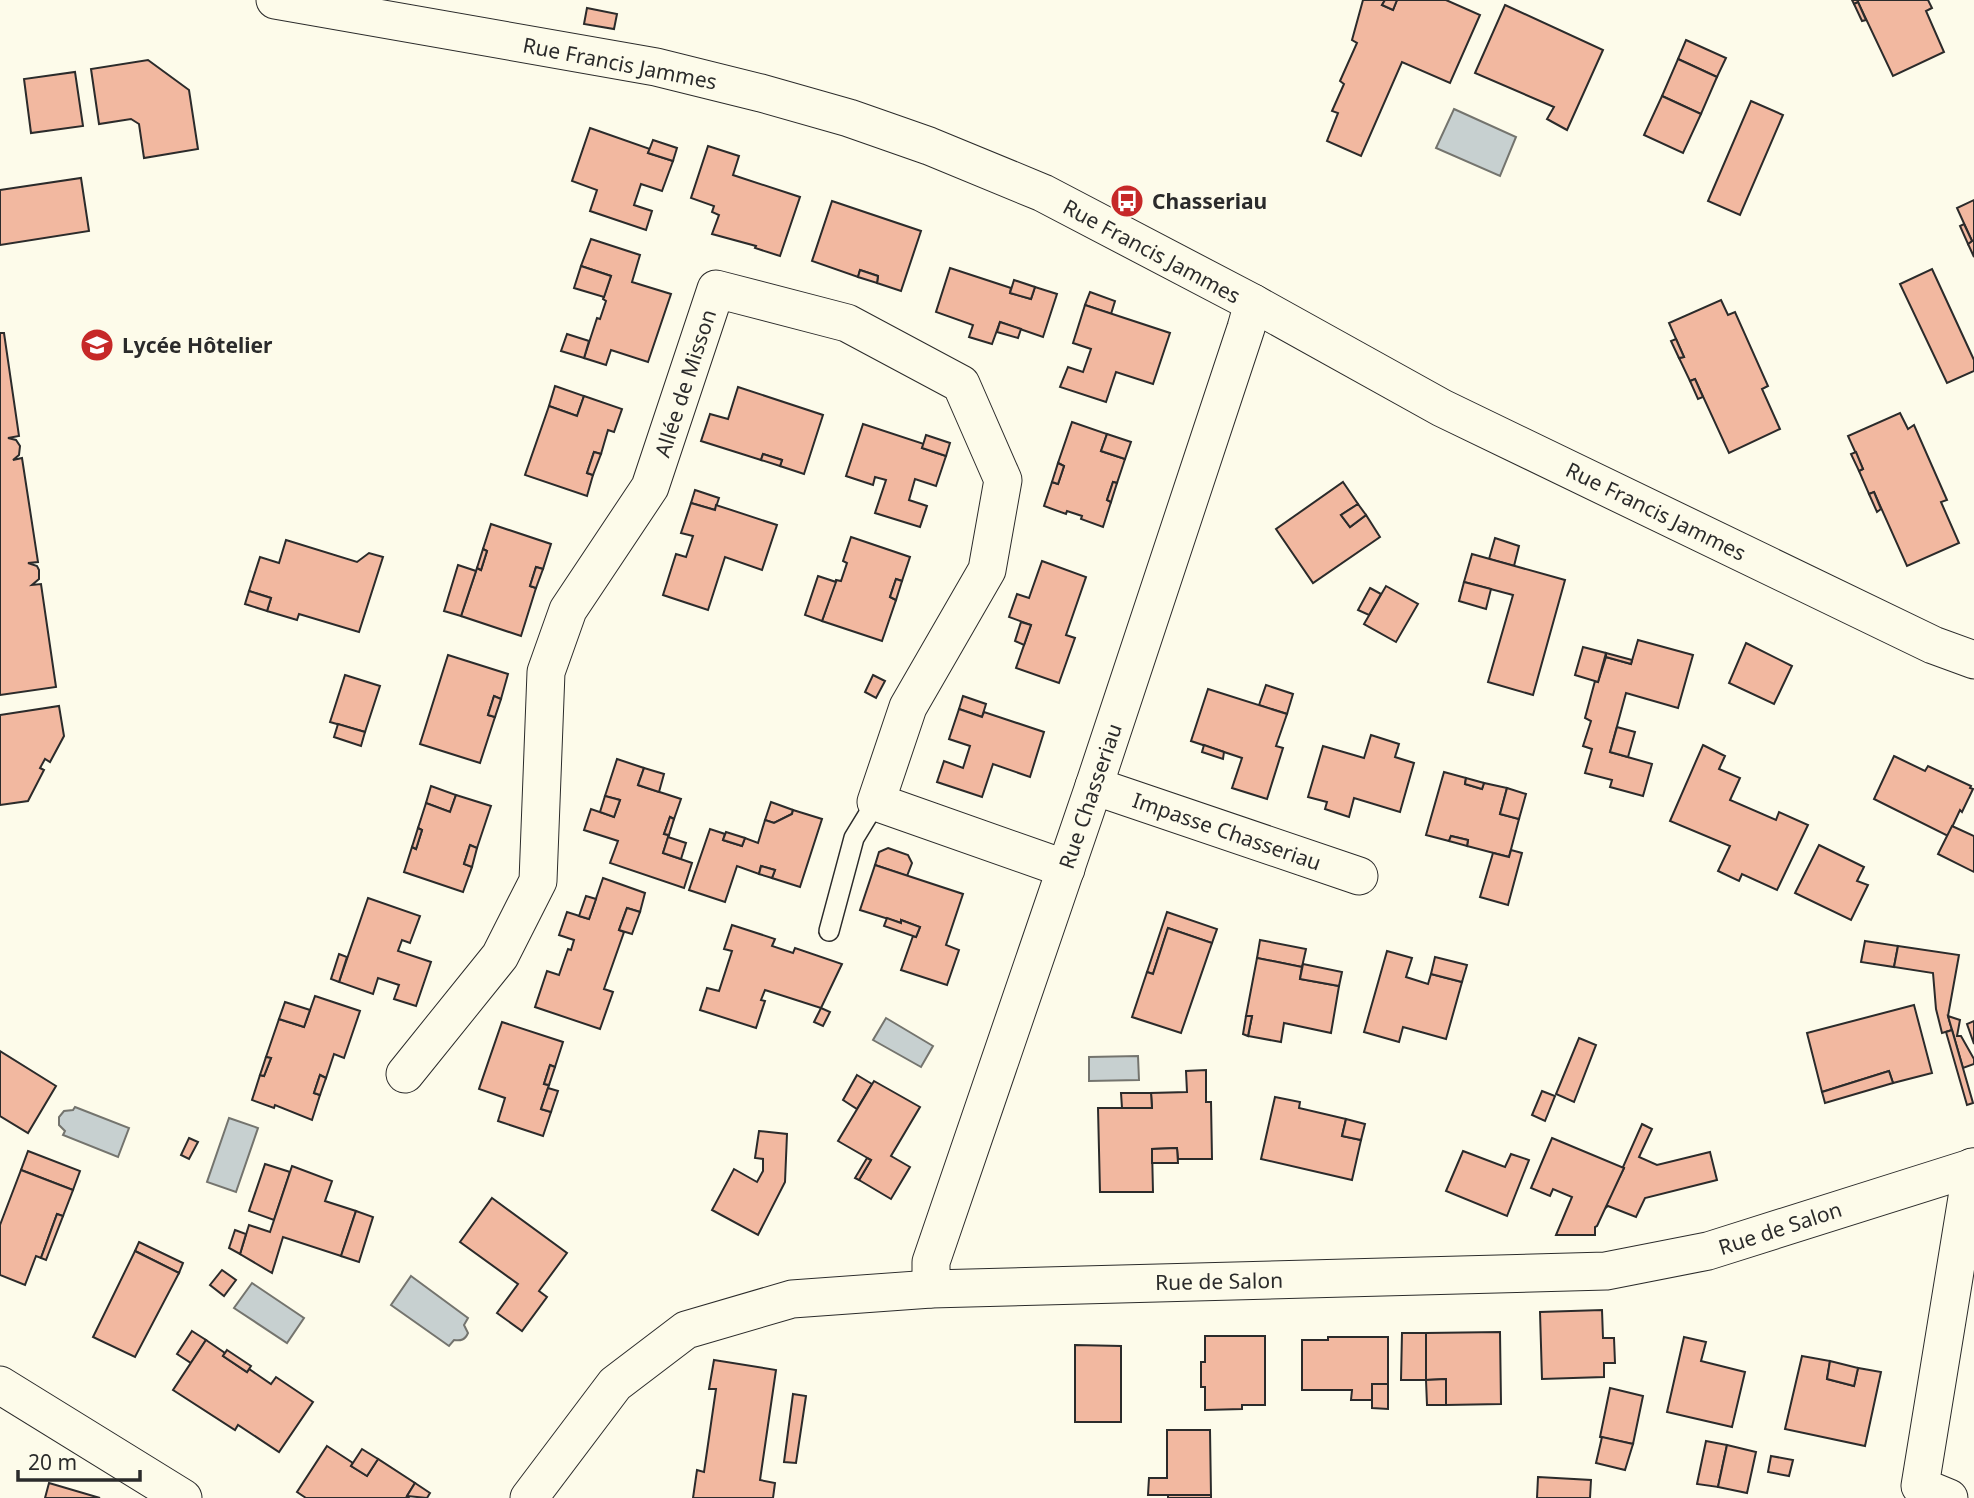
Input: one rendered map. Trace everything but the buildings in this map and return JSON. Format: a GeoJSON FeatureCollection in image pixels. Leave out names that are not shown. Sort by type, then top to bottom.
{"type":"FeatureCollection","features":[{"type":"Feature","properties":{"kind":"street","name":"Rue Francis Jammes"},"geometry":{"type":"LineString","coordinates":[[275,0],[364,7],[656,67],[849,118],[929,146],[1043,193],[1253,303],[1442,408],[1933,645],[1974,660]]}},
{"type":"Feature","properties":{"kind":"street","name":"Allée de Misson"},"geometry":{"type":"LineString","coordinates":[[405,1074],[500,956],[538,881],[546,672],[568,610],[650,487],[716,289],[847,323],[961,384],[1003,480],[987,570],[908,707],[876,802]]}},
{"type":"Feature","properties":{"kind":"street","name":"Rue Chasseriau"},"geometry":{"type":"LineString","coordinates":[[931,1289],[931,1262],[1094,786],[1253,303]]}},
{"type":"Feature","properties":{"kind":"street","name":"Impasse Chasseriau"},"geometry":{"type":"LineString","coordinates":[[1094,786],[1359,876]]}},
{"type":"Feature","properties":{"kind":"street"},"geometry":{"type":"LineString","coordinates":[[876,802],[1066,869]]}},
{"type":"Feature","properties":{"kind":"street"},"geometry":{"type":"LineString","coordinates":[[1949,1498],[1920,1486],[1973,1167]]}},
{"type":"Feature","properties":{"kind":"street","name":"Rue de Salon"},"geometry":{"type":"LineString","coordinates":[[529,1498],[615,1384],[687,1329],[792,1299],[931,1289],[1606,1271],[1708,1251],[1973,1167]]}},
{"type":"Feature","properties":{"kind":"street"},"geometry":{"type":"LineString","coordinates":[[0,1385],[183,1498]]}},
{"type":"Feature","properties":{"kind":"lane"},"geometry":{"type":"LineString","coordinates":[[828,930],[854,838],[876,802]]}},
{"type":"Feature","properties":{"kind":"shaded area"},"geometry":{"type":"Polygon","coordinates":[[[1454,109],[1516,137],[1500,176],[1436,148],[1454,109]]]}},
{"type":"Feature","properties":{"kind":"shaded area"},"geometry":{"type":"Polygon","coordinates":[[[886,1018],[933,1046],[921,1067],[873,1040],[886,1018]]]}},
{"type":"Feature","properties":{"kind":"shaded area"},"geometry":{"type":"Polygon","coordinates":[[[1138,1056],[1139,1080],[1089,1081],[1089,1057],[1138,1056]]]}},
{"type":"Feature","properties":{"kind":"shaded area"},"geometry":{"type":"Polygon","coordinates":[[[75,1107],[129,1128],[118,1157],[63,1135],[65,1131],[59,1125],[59,1117],[64,1111],[73,1110],[75,1107]]]}},
{"type":"Feature","properties":{"kind":"shaded area"},"geometry":{"type":"Polygon","coordinates":[[[229,1118],[258,1128],[236,1192],[207,1182],[229,1118]]]}},
{"type":"Feature","properties":{"kind":"shaded area"},"geometry":{"type":"Polygon","coordinates":[[[411,1276],[468,1318],[464,1325],[468,1333],[464,1339],[454,1340],[449,1346],[391,1305],[411,1276]]]}},
{"type":"Feature","properties":{"kind":"shaded area"},"geometry":{"type":"Polygon","coordinates":[[[252,1283],[304,1318],[287,1343],[234,1308],[252,1283]]]}},
{"type":"Feature","properties":{"kind":"place","name":"Chasseriau"},"geometry":{"type":"Point","coordinates":[1127,201]}},
{"type":"Feature","properties":{"kind":"place","name":"Lycée Hôtelier"},"geometry":{"type":"Point","coordinates":[97,345]}}]}
